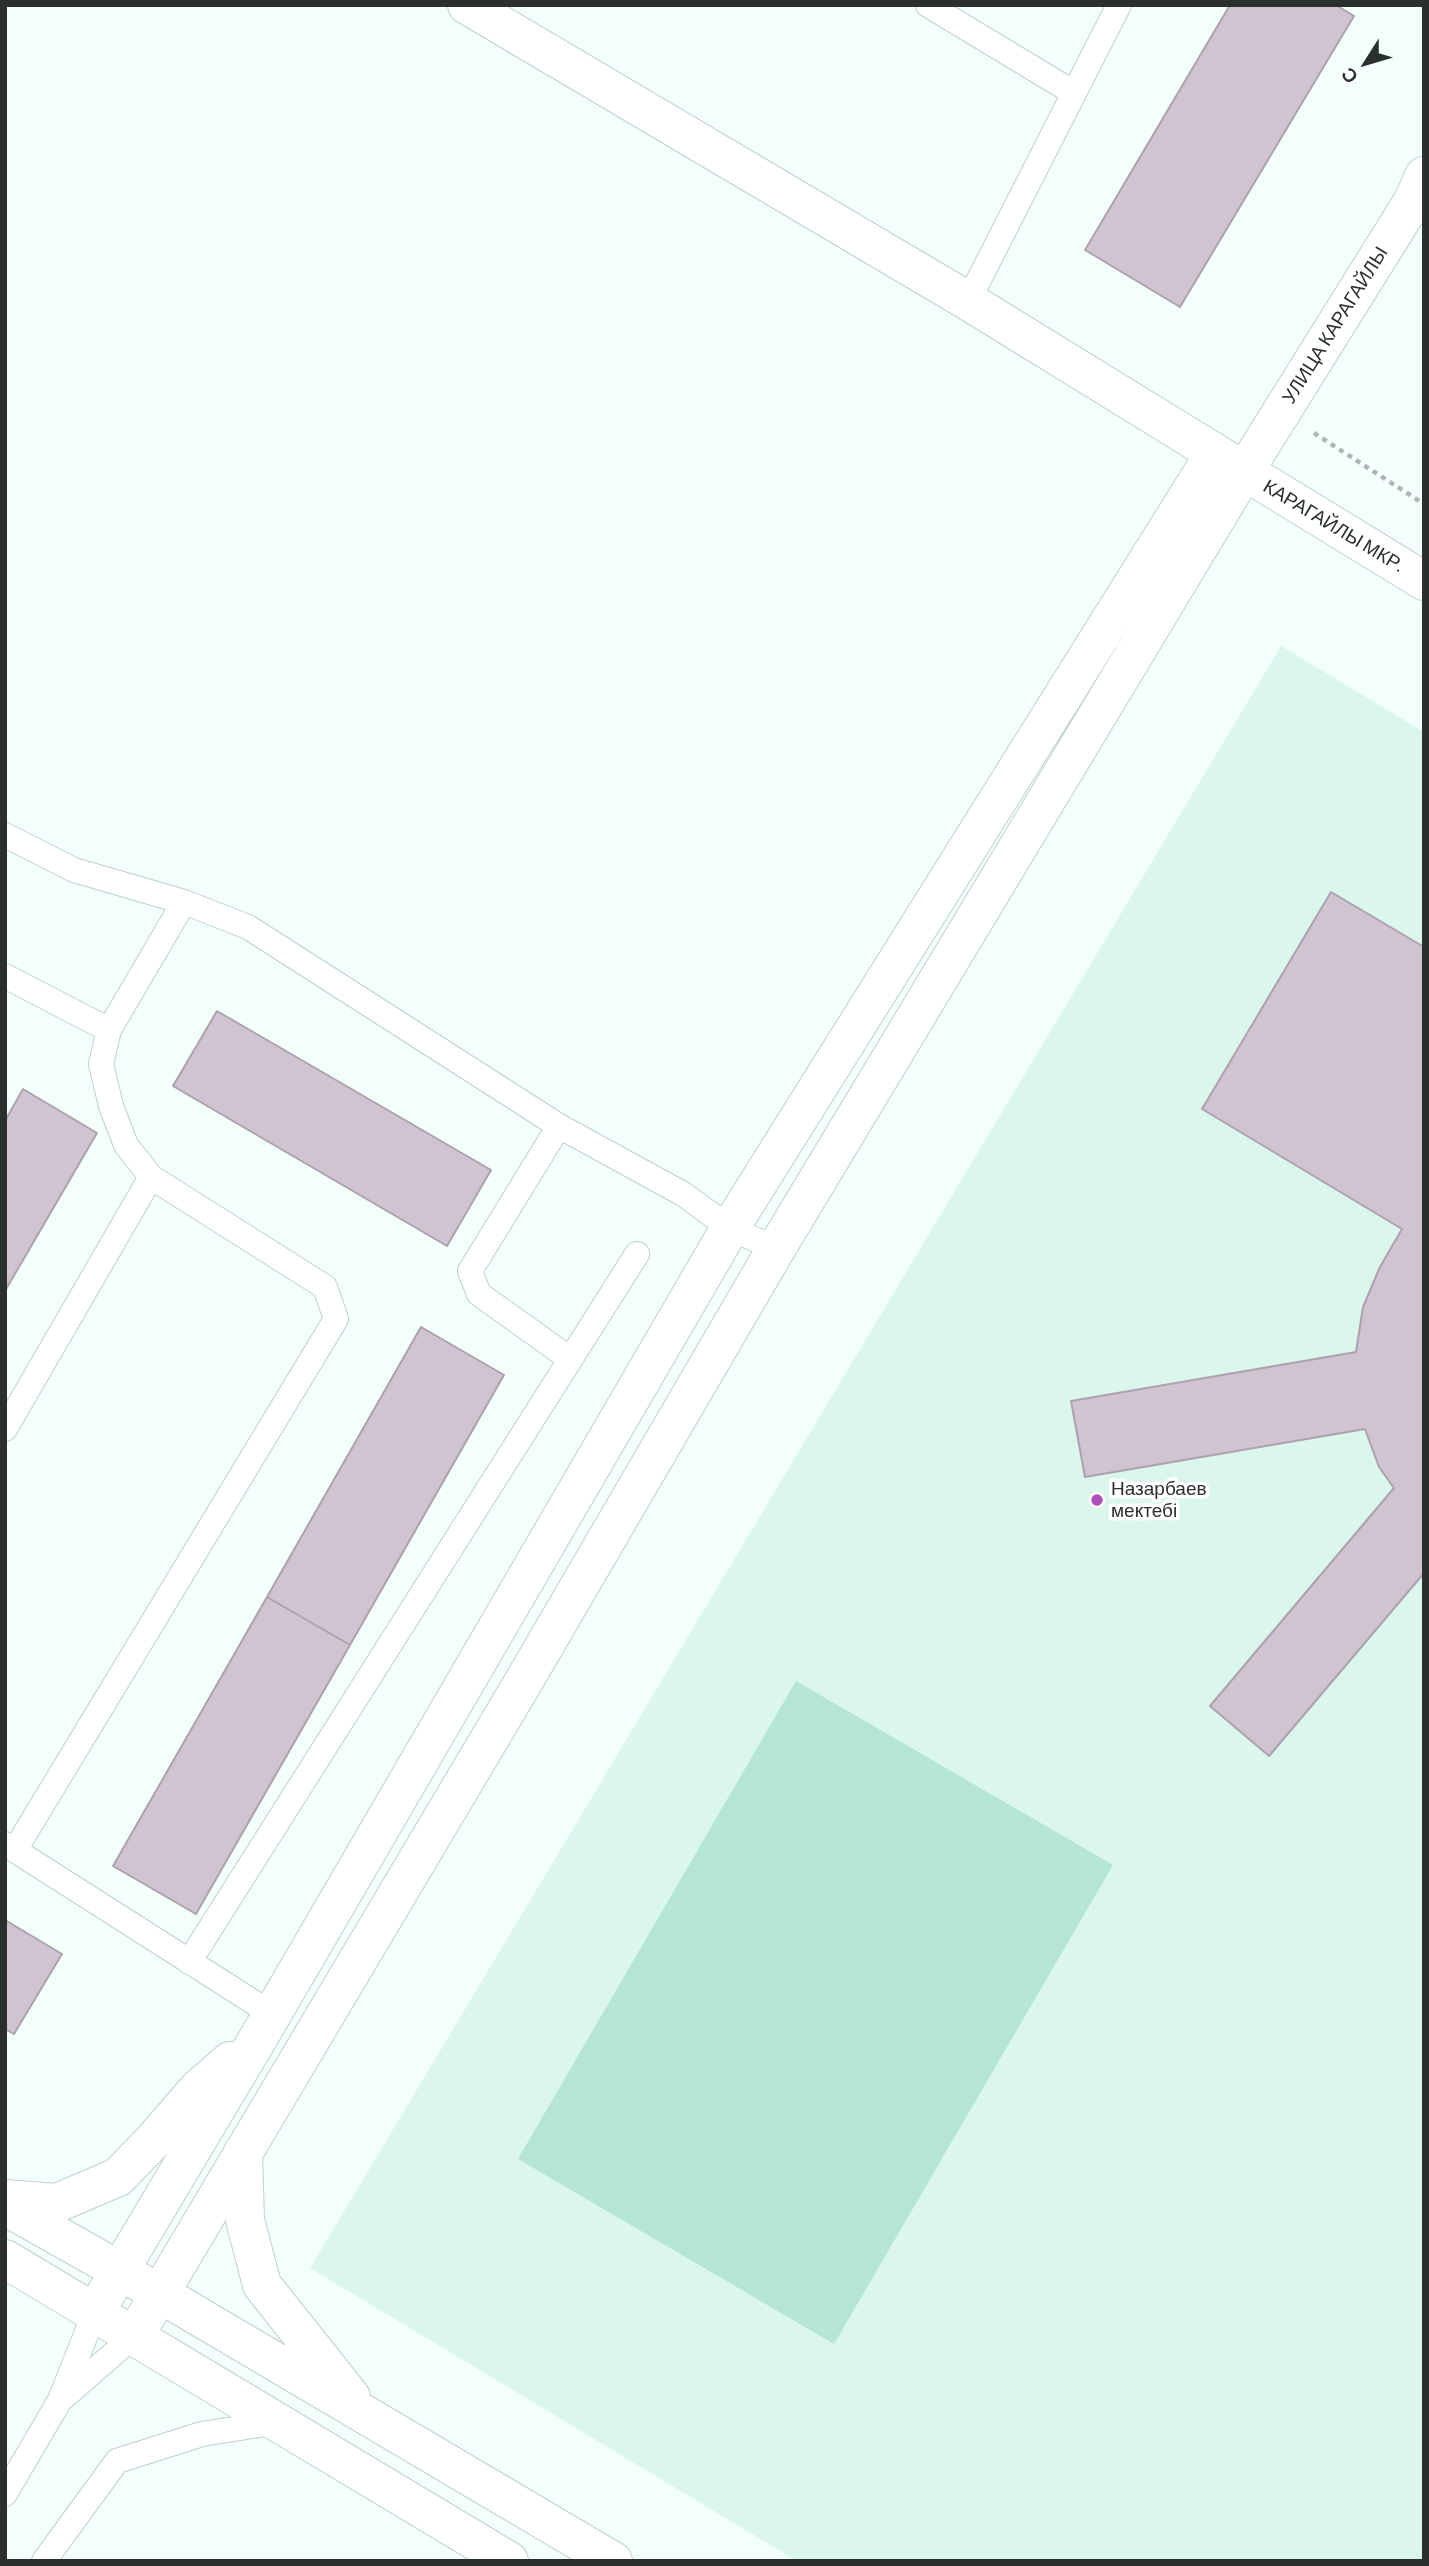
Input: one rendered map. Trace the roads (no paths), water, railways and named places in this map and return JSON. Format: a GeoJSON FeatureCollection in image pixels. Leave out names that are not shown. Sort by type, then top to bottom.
{"type":"FeatureCollection","features":[{"type":"Feature","properties":{"kind":"street","name":"КАРАГАЙЛЫ МКР."},"geometry":{"type":"LineString","coordinates":[[467,5],[968,301],[1424,581]]}},
{"type":"Feature","properties":{"kind":"street","name":"УЛИЦА КАРАГАЙЛЫ"},"geometry":{"type":"LineString","coordinates":[[1230,463],[1280,412],[1420,191]]}},
{"type":"Feature","properties":{"kind":"street"},"geometry":{"type":"LineString","coordinates":[[95,2312],[730,1228],[1230,463]]}},
{"type":"Feature","properties":{"kind":"street"},"geometry":{"type":"LineString","coordinates":[[135,2335],[521,1686],[1230,463]]}},
{"type":"Feature","properties":{"kind":"street"},"geometry":{"type":"LineString","coordinates":[[5,2199],[57,2203],[118,2177],[199,2088],[266,2024]]}},
{"type":"Feature","properties":{"kind":"street"},"geometry":{"type":"LineString","coordinates":[[243,2152],[245,2220],[262,2285],[365,2415]]}},
{"type":"Feature","properties":{"kind":"street"},"geometry":{"type":"LineString","coordinates":[[5,2206],[159,2293],[614,2561]]}},
{"type":"Feature","properties":{"kind":"street"},"geometry":{"type":"LineString","coordinates":[[5,2259],[509,2561]]}},
{"type":"Feature","properties":{"kind":"lane"},"geometry":{"type":"LineString","coordinates":[[928,5],[1074,93]]}},
{"type":"Feature","properties":{"kind":"lane"},"geometry":{"type":"LineString","coordinates":[[968,301],[1119,5]]}},
{"type":"Feature","properties":{"kind":"lane"},"geometry":{"type":"LineString","coordinates":[[5,835],[74,870],[184,902],[248,927],[559,1126],[683,1194],[730,1228],[776,1249]]}},
{"type":"Feature","properties":{"kind":"lane"},"geometry":{"type":"LineString","coordinates":[[184,902],[109,1030],[101,1064],[111,1106],[126,1145],[151,1177],[325,1287],[336,1320],[10,1847],[189,1962],[266,2024]]}},
{"type":"Feature","properties":{"kind":"lane"},"geometry":{"type":"LineString","coordinates":[[5,976],[109,1030]]}},
{"type":"Feature","properties":{"kind":"lane"},"geometry":{"type":"LineString","coordinates":[[559,1126],[470,1271],[479,1294],[570,1359]]}},
{"type":"Feature","properties":{"kind":"lane"},"geometry":{"type":"LineString","coordinates":[[5,1429],[151,1177]]}},
{"type":"Feature","properties":{"kind":"lane"},"geometry":{"type":"LineString","coordinates":[[189,1962],[637,1254]]}},
{"type":"Feature","properties":{"kind":"lane"},"geometry":{"type":"LineString","coordinates":[[5,2494],[60,2400],[95,2312]]}},
{"type":"Feature","properties":{"kind":"lane"},"geometry":{"type":"LineString","coordinates":[[60,2400],[135,2335]]}},
{"type":"Feature","properties":{"kind":"lane"},"geometry":{"type":"LineString","coordinates":[[44,2561],[117,2460],[202,2434],[279,2421]]}},
{"type":"Feature","properties":{"kind":"place","name":"Назарбаев мектебі"},"geometry":{"type":"Point","coordinates":[1097,1500]}}]}
